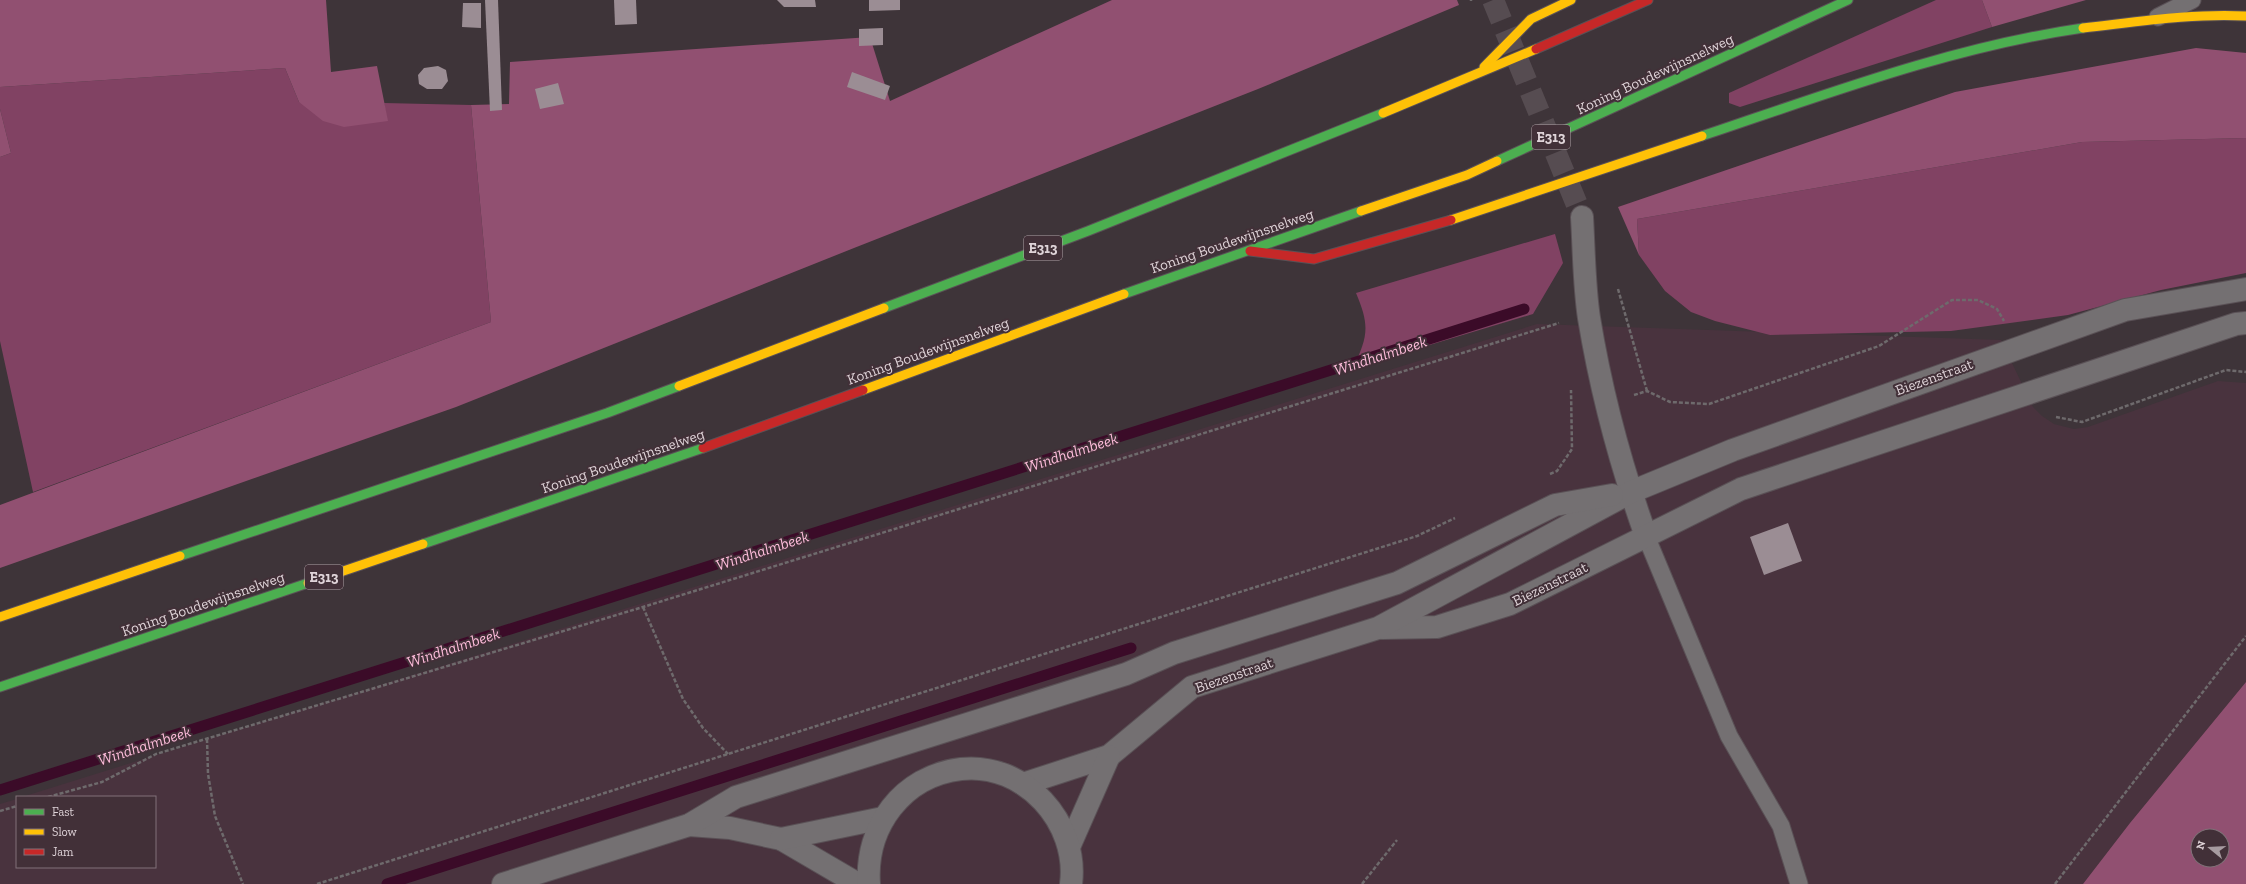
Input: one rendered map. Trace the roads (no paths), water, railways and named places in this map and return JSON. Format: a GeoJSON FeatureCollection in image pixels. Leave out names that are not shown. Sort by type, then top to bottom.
{"type":"FeatureCollection","features":[{"type":"Feature","properties":{"kind":"highway"},"geometry":{"type":"LineString","coordinates":[[1476,76],[1531,19],[1571,0]]}},
{"type":"Feature","properties":{"kind":"highway","name":"E313"},"geometry":{"type":"LineString","coordinates":[[0,618],[607,413],[1088,230],[1476,76],[1648,0]]}},
{"type":"Feature","properties":{"kind":"highway","name":"Koning Boudewijnsnelweg"},"geometry":{"type":"LineString","coordinates":[[0,687],[648,468],[1245,250],[1467,175],[1848,0]]}},
{"type":"Feature","properties":{"kind":"highway"},"geometry":{"type":"LineString","coordinates":[[1245,250],[1314,259],[1477,212],[1886,74],[2010,40],[2082,28],[2153,20],[2228,15],[2246,16]]}},
{"type":"Feature","properties":{"kind":"street"},"geometry":{"type":"LineString","coordinates":[[1582,218],[1589,317],[1608,404],[1631,492],[1646,536]]}},
{"type":"Feature","properties":{"kind":"street","name":"Biezenstraat"},"geometry":{"type":"LineString","coordinates":[[1023,784],[1109,756],[1192,687],[1378,628],[1631,492],[1733,450],[2125,310],[2246,289]]}},
{"type":"Feature","properties":{"kind":"street","name":"Biezenstraat"},"geometry":{"type":"LineString","coordinates":[[1378,628],[1437,626],[1510,604],[1741,489],[2236,324],[2246,323]]}},
{"type":"Feature","properties":{"kind":"street"},"geometry":{"type":"LineString","coordinates":[[503,884],[688,825],[736,797],[1126,674],[1174,653],[1397,583],[1555,505],[1631,492]]}},
{"type":"Feature","properties":{"kind":"street","name":"Biezenstraat"},"geometry":{"type":"LineString","coordinates":[[1069,847],[1109,756]]}},
{"type":"Feature","properties":{"kind":"street"},"geometry":{"type":"LineString","coordinates":[[869,884],[868,866],[873,841],[883,818],[904,794],[931,777],[962,769],[993,772],[1023,784],[1044,800],[1060,822],[1069,847],[1072,873],[1071,884]]}},
{"type":"Feature","properties":{"kind":"street"},"geometry":{"type":"LineString","coordinates":[[780,839],[883,818]]}},
{"type":"Feature","properties":{"kind":"street"},"geometry":{"type":"LineString","coordinates":[[688,825],[730,828],[780,839],[858,884]]}},
{"type":"Feature","properties":{"kind":"lane"},"geometry":{"type":"LineString","coordinates":[[2153,20],[2192,0]]}},
{"type":"Feature","properties":{"kind":"lane"},"geometry":{"type":"LineString","coordinates":[[1646,536],[1729,736],[1781,826],[1799,884]]}},
{"type":"Feature","properties":{"kind":"waterway","name":"Windhalmbeek"},"geometry":{"type":"LineString","coordinates":[[0,790],[1524,309]]}},
{"type":"Feature","properties":{"kind":"waterway"},"geometry":{"type":"LineString","coordinates":[[387,884],[1131,648]]}},
{"type":"Feature","properties":{"kind":"tunnel"},"geometry":{"type":"LineString","coordinates":[[1493,0],[1582,217]]}}]}
